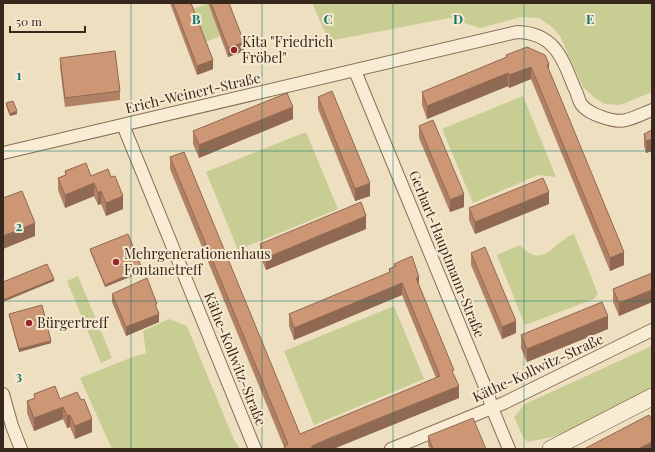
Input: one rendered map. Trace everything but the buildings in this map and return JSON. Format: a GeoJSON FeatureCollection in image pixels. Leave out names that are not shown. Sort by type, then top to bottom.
{"type":"FeatureCollection","features":[{"type":"Feature","properties":{"kind":"main road"},"geometry":{"type":"LineString","coordinates":[[551,449],[652,397]]}},
{"type":"Feature","properties":{"kind":"street","name":"Erich-Weinert-Straße"},"geometry":{"type":"LineString","coordinates":[[3,153],[508,34],[525,33],[542,38],[549,42],[558,51],[582,105],[589,111],[604,118],[620,121],[630,119],[652,110]]}},
{"type":"Feature","properties":{"kind":"street","name":"Gerhart-Hauptmann-Straße"},"geometry":{"type":"LineString","coordinates":[[355,70],[488,394],[492,408],[509,449]]}},
{"type":"Feature","properties":{"kind":"street","name":"Käthe-Kollwitz-Straße"},"geometry":{"type":"LineString","coordinates":[[123,125],[255,449]]}},
{"type":"Feature","properties":{"kind":"street","name":"Käthe-Kollwitz-Straße"},"geometry":{"type":"LineString","coordinates":[[392,449],[504,403],[652,330]]}},
{"type":"Feature","properties":{"kind":"street"},"geometry":{"type":"LineString","coordinates":[[3,394],[21,449]]}},
{"type":"Feature","properties":{"kind":"green space"},"geometry":{"type":"Polygon","coordinates":[[[208,3],[220,36],[203,43],[190,10],[208,3]]]}},
{"type":"Feature","properties":{"kind":"green space"},"geometry":{"type":"Polygon","coordinates":[[[312,3],[652,3],[652,92],[620,105],[605,104],[596,99],[583,87],[560,36],[552,27],[539,18],[521,17],[480,28],[449,18],[329,41],[312,3]]]}},
{"type":"Feature","properties":{"kind":"green space"},"geometry":{"type":"Polygon","coordinates":[[[523,96],[556,177],[538,175],[473,203],[442,129],[523,96]]]}},
{"type":"Feature","properties":{"kind":"green space"},"geometry":{"type":"Polygon","coordinates":[[[306,132],[338,209],[238,250],[206,172],[306,132]]]}},
{"type":"Feature","properties":{"kind":"green space"},"geometry":{"type":"Polygon","coordinates":[[[574,234],[598,294],[594,299],[525,325],[497,255],[520,245],[528,252],[535,255],[542,255],[574,234]]]}},
{"type":"Feature","properties":{"kind":"green space"},"geometry":{"type":"Polygon","coordinates":[[[78,276],[112,358],[101,363],[67,281],[78,276]]]}},
{"type":"Feature","properties":{"kind":"green space"},"geometry":{"type":"Polygon","coordinates":[[[394,306],[424,379],[314,425],[284,351],[394,306]]]}},
{"type":"Feature","properties":{"kind":"green space"},"geometry":{"type":"Polygon","coordinates":[[[169,319],[187,326],[234,440],[240,449],[112,449],[80,378],[146,353],[143,331],[169,319]]]}},
{"type":"Feature","properties":{"kind":"green space"},"geometry":{"type":"Polygon","coordinates":[[[652,346],[652,387],[565,432],[552,437],[528,442],[523,437],[514,417],[525,404],[652,346]]]}},
{"type":"Feature","properties":{"kind":"place","name":"Kita \"Friedrich Fröbel\""},"geometry":{"type":"Point","coordinates":[234,50]}},
{"type":"Feature","properties":{"kind":"place","name":"Mehrgenerationenhaus Fontanetreff"},"geometry":{"type":"Point","coordinates":[116,262]}},
{"type":"Feature","properties":{"kind":"place","name":"Bürgertreff"},"geometry":{"type":"Point","coordinates":[29,323]}}]}
